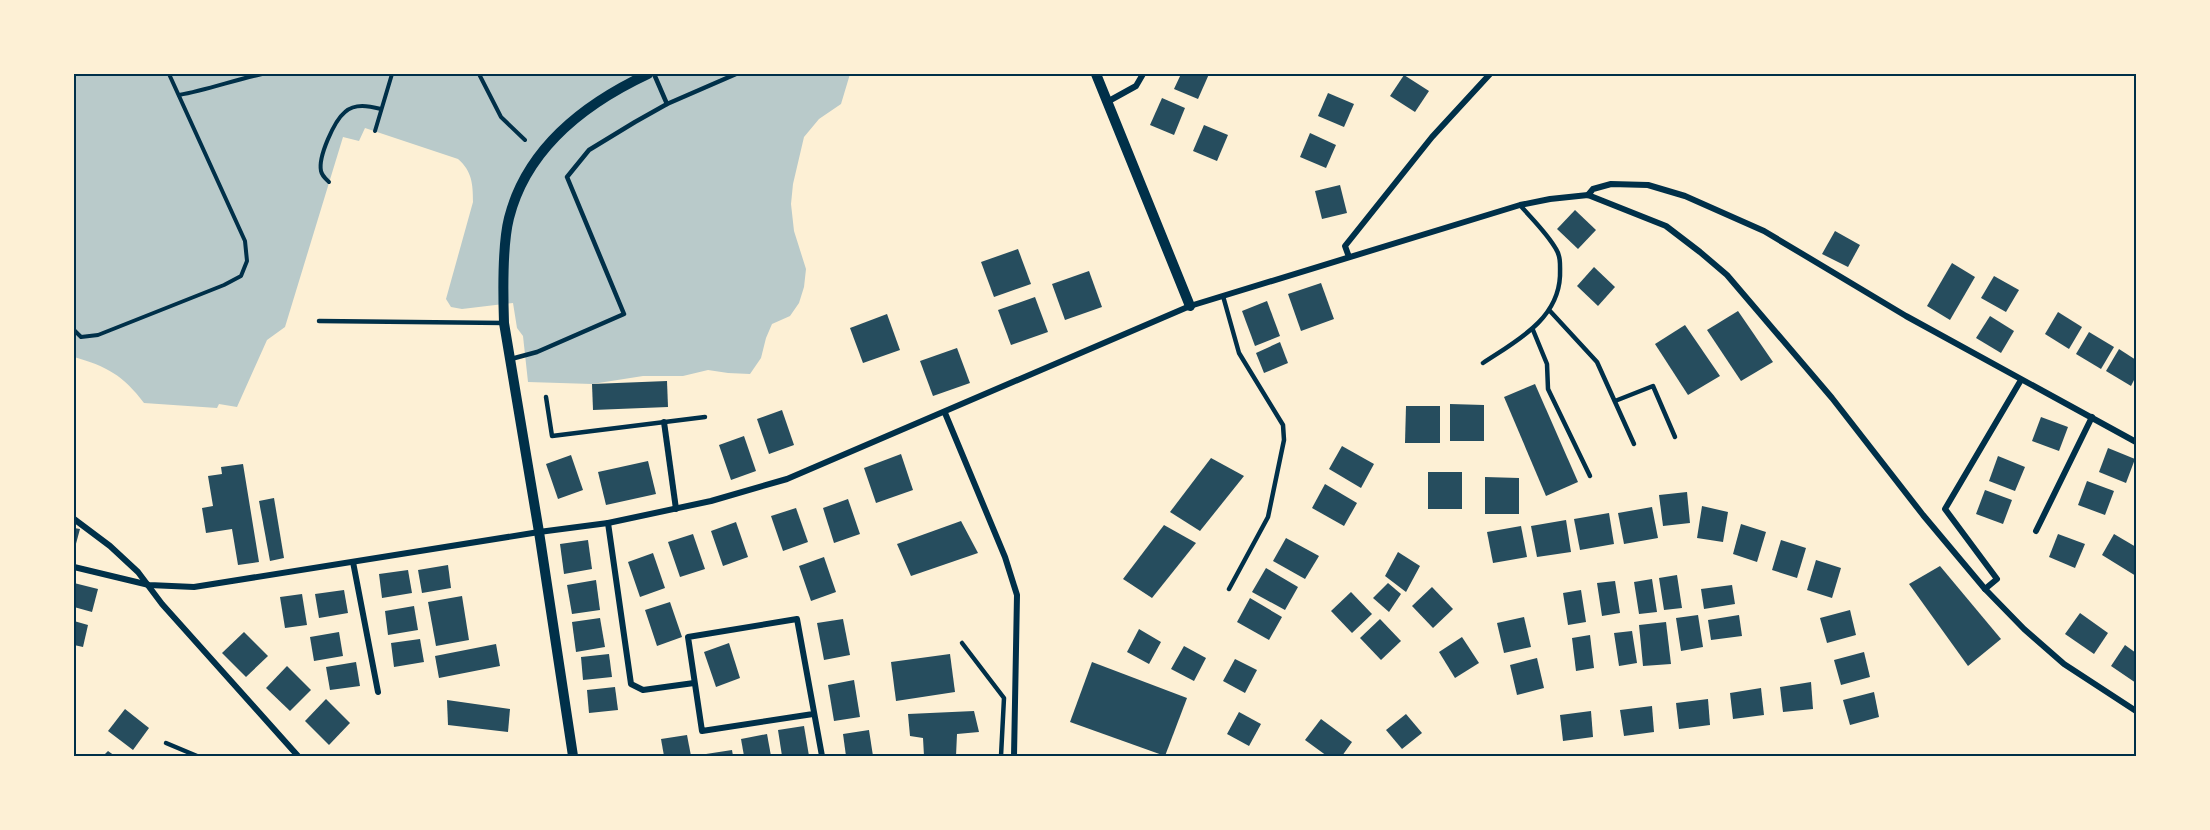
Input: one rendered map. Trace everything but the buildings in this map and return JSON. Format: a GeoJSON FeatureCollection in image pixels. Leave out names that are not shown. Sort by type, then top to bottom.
{"type":"FeatureCollection","features":[{"type":"Feature","properties":{"kind":"street"},"geometry":{"type":"LineString","coordinates":[[573,756],[504,323],[503,295],[509,219],[520,187],[536,159],[561,130],[599,99],[648,74]]}},
{"type":"Feature","properties":{"kind":"street"},"geometry":{"type":"LineString","coordinates":[[1096,74],[1190,306]]}},
{"type":"Feature","properties":{"kind":"street"},"geometry":{"type":"LineString","coordinates":[[1106,102],[1136,86],[1143,74]]}},
{"type":"Feature","properties":{"kind":"street"},"geometry":{"type":"LineString","coordinates":[[1349,257],[1346,246],[1432,137],[1490,74]]}},
{"type":"Feature","properties":{"kind":"street"},"geometry":{"type":"LineString","coordinates":[[1588,195],[1593,189],[1611,184],[1648,185],[1685,196],[1764,231],[1906,316],[2136,442]]}},
{"type":"Feature","properties":{"kind":"street"},"geometry":{"type":"LineString","coordinates":[[74,567],[148,585],[194,587],[608,523],[676,509],[787,479],[1190,306],[1521,205],[1588,195],[1666,226],[1727,275],[1832,398],[1923,515],[1985,589],[2024,629],[2064,664],[2136,711]]}},
{"type":"Feature","properties":{"kind":"street"},"geometry":{"type":"LineString","coordinates":[[1985,589],[1996,579],[1945,509],[2021,380]]}},
{"type":"Feature","properties":{"kind":"street"},"geometry":{"type":"LineString","coordinates":[[945,413],[1005,557],[1017,595],[1014,756]]}},
{"type":"Feature","properties":{"kind":"street"},"geometry":{"type":"LineString","coordinates":[[2036,531],[2092,417]]}},
{"type":"Feature","properties":{"kind":"street"},"geometry":{"type":"LineString","coordinates":[[664,422],[676,509]]}},
{"type":"Feature","properties":{"kind":"street"},"geometry":{"type":"LineString","coordinates":[[74,519],[110,546],[138,572],[162,604],[298,756]]}},
{"type":"Feature","properties":{"kind":"street"},"geometry":{"type":"LineString","coordinates":[[608,523],[631,684],[643,690],[694,683]]}},
{"type":"Feature","properties":{"kind":"street"},"geometry":{"type":"LineString","coordinates":[[353,562],[378,692]]}},
{"type":"Feature","properties":{"kind":"street"},"geometry":{"type":"LineString","coordinates":[[813,714],[702,731],[688,637],[797,619],[822,756]]}},
{"type":"Feature","properties":{"kind":"lane"},"geometry":{"type":"LineString","coordinates":[[654,74],[667,104]]}},
{"type":"Feature","properties":{"kind":"lane"},"geometry":{"type":"LineString","coordinates":[[509,359],[537,352],[624,314],[567,177],[590,150],[667,104],[736,74]]}},
{"type":"Feature","properties":{"kind":"lane"},"geometry":{"type":"LineString","coordinates":[[1483,363],[1533,330],[1550,310],[1560,285],[1561,262],[1556,249],[1521,205]]}},
{"type":"Feature","properties":{"kind":"lane"},"geometry":{"type":"LineString","coordinates":[[1222,296],[1239,353],[1283,424],[1284,440],[1268,518],[1228,589]]}},
{"type":"Feature","properties":{"kind":"lane"},"geometry":{"type":"LineString","coordinates":[[1550,310],[1597,362],[1634,444]]}},
{"type":"Feature","properties":{"kind":"lane"},"geometry":{"type":"LineString","coordinates":[[319,321],[504,323]]}},
{"type":"Feature","properties":{"kind":"lane"},"geometry":{"type":"LineString","coordinates":[[1533,330],[1547,364],[1548,389],[1590,476]]}},
{"type":"Feature","properties":{"kind":"lane"},"geometry":{"type":"LineString","coordinates":[[1615,401],[1653,386],[1675,437]]}},
{"type":"Feature","properties":{"kind":"lane"},"geometry":{"type":"LineString","coordinates":[[546,397],[552,436],[705,417]]}},
{"type":"Feature","properties":{"kind":"lane"},"geometry":{"type":"LineString","coordinates":[[962,643],[1004,698],[1001,756]]}},
{"type":"Feature","properties":{"kind":"lane"},"geometry":{"type":"LineString","coordinates":[[166,743],[196,756]]}},
{"type":"Feature","properties":{"kind":"path"},"geometry":{"type":"LineString","coordinates":[[74,330],[81,337],[98,335],[242,276],[247,261],[245,241],[169,74]]}},
{"type":"Feature","properties":{"kind":"path"},"geometry":{"type":"LineString","coordinates":[[178,95],[205,91],[233,80],[262,74]]}},
{"type":"Feature","properties":{"kind":"path"},"geometry":{"type":"LineString","coordinates":[[375,131],[392,74]]}},
{"type":"Feature","properties":{"kind":"path"},"geometry":{"type":"LineString","coordinates":[[479,74],[501,117],[525,140]]}},
{"type":"Feature","properties":{"kind":"path"},"geometry":{"type":"LineString","coordinates":[[329,182],[321,171],[322,155],[340,118],[354,107],[365,106],[381,109]]}},
{"type":"Feature","properties":{"kind":"shaded area"},"geometry":{"type":"Polygon","coordinates":[[[74,74],[850,74],[841,104],[819,119],[804,137],[793,184],[791,204],[794,231],[806,269],[799,303],[790,316],[772,324],[761,358],[750,374],[708,370],[683,376],[643,376],[592,384],[528,382],[523,336],[517,328],[513,303],[462,309],[451,307],[446,299],[473,202],[472,184],[466,168],[458,159],[365,128],[359,141],[343,137],[285,327],[267,340],[237,407],[219,404],[217,408],[144,403],[129,385],[113,373],[74,357],[74,74]]]}}]}
